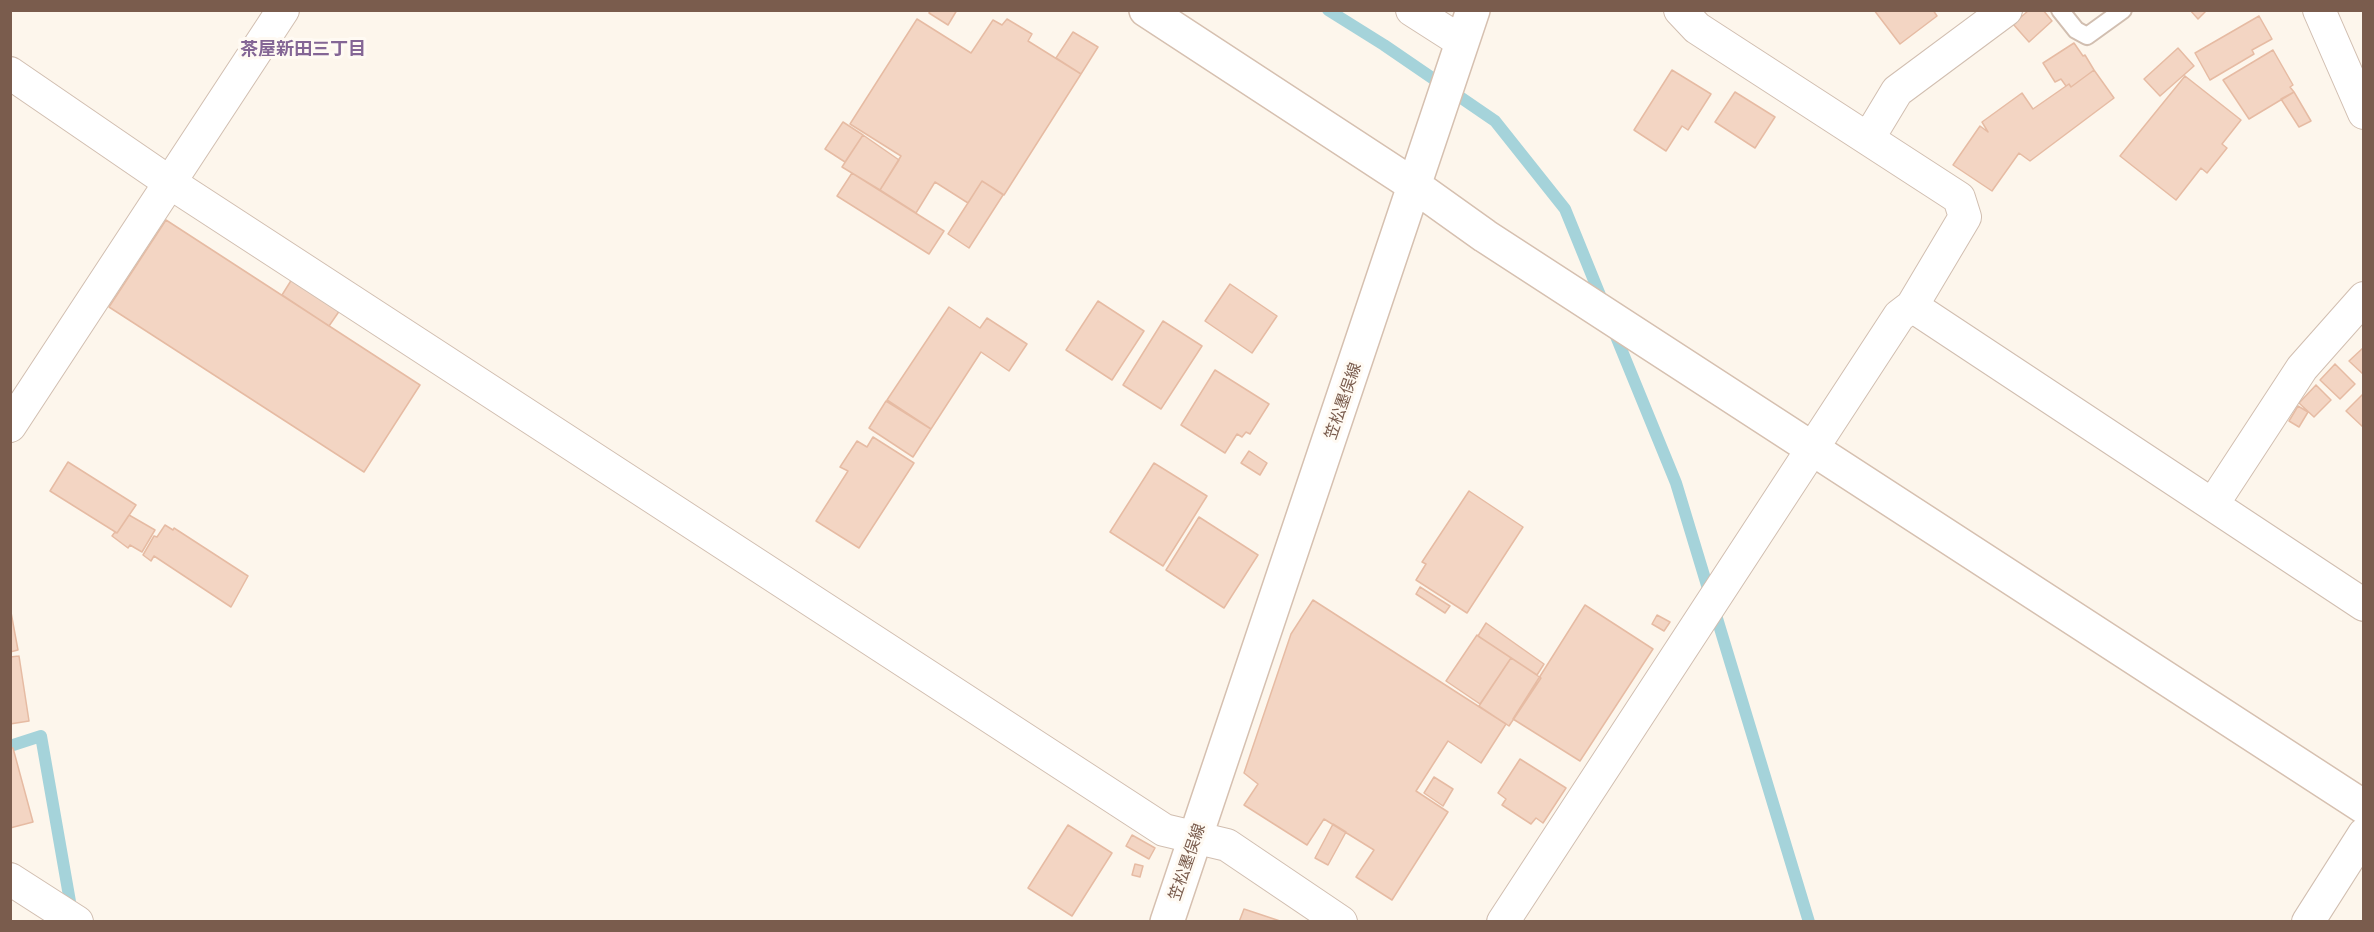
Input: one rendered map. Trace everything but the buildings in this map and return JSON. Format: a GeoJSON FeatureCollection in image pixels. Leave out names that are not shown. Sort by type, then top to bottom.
{"type":"FeatureCollection","features":[{"type":"Feature","properties":{"kind":"street"},"geometry":{"type":"LineString","coordinates":[[10,426],[283,10]]}},
{"type":"Feature","properties":{"kind":"street"},"geometry":{"type":"LineString","coordinates":[[1146,10],[1415,186],[1485,236],[2364,807]]}},
{"type":"Feature","properties":{"kind":"street"},"geometry":{"type":"LineString","coordinates":[[1412,10],[1462,42]]}},
{"type":"Feature","properties":{"kind":"street","name":"笠松墨俣線"},"geometry":{"type":"LineString","coordinates":[[1167,921],[1473,10]]}},
{"type":"Feature","properties":{"kind":"street"},"geometry":{"type":"LineString","coordinates":[[1503,921],[1899,316],[1912,306],[1965,217],[1959,198],[1697,28],[1680,10]]}},
{"type":"Feature","properties":{"kind":"street"},"geometry":{"type":"LineString","coordinates":[[1868,139],[1897,91],[2006,10]]}},
{"type":"Feature","properties":{"kind":"street"},"geometry":{"type":"LineString","coordinates":[[2319,10],[2364,113]]}},
{"type":"Feature","properties":{"kind":"street"},"geometry":{"type":"LineString","coordinates":[[10,74],[169,182],[1164,830],[1227,845],[1341,921]]}},
{"type":"Feature","properties":{"kind":"street"},"geometry":{"type":"LineString","coordinates":[[2213,504],[2302,368],[2364,298]]}},
{"type":"Feature","properties":{"kind":"street"},"geometry":{"type":"LineString","coordinates":[[1912,306],[2364,605]]}},
{"type":"Feature","properties":{"kind":"street"},"geometry":{"type":"LineString","coordinates":[[2308,921],[2364,834]]}},
{"type":"Feature","properties":{"kind":"street"},"geometry":{"type":"LineString","coordinates":[[10,879],[77,921]]}},
{"type":"Feature","properties":{"kind":"lane"},"geometry":{"type":"LineString","coordinates":[[2060,10],[2076,30],[2087,36],[2123,10]]}},
{"type":"Feature","properties":{"kind":"waterway"},"geometry":{"type":"LineString","coordinates":[[1328,10],[1384,45],[1495,121],[1565,209],[1604,305]]}},
{"type":"Feature","properties":{"kind":"waterway"},"geometry":{"type":"LineString","coordinates":[[1613,329],[1676,483],[1809,922]]}},
{"type":"Feature","properties":{"kind":"waterway"},"geometry":{"type":"LineString","coordinates":[[10,746],[41,736],[72,913]]}},
{"type":"Feature","properties":{"kind":"district","name":"茶屋新田三丁目"},"geometry":{"type":"Point","coordinates":[303,49]}}]}
